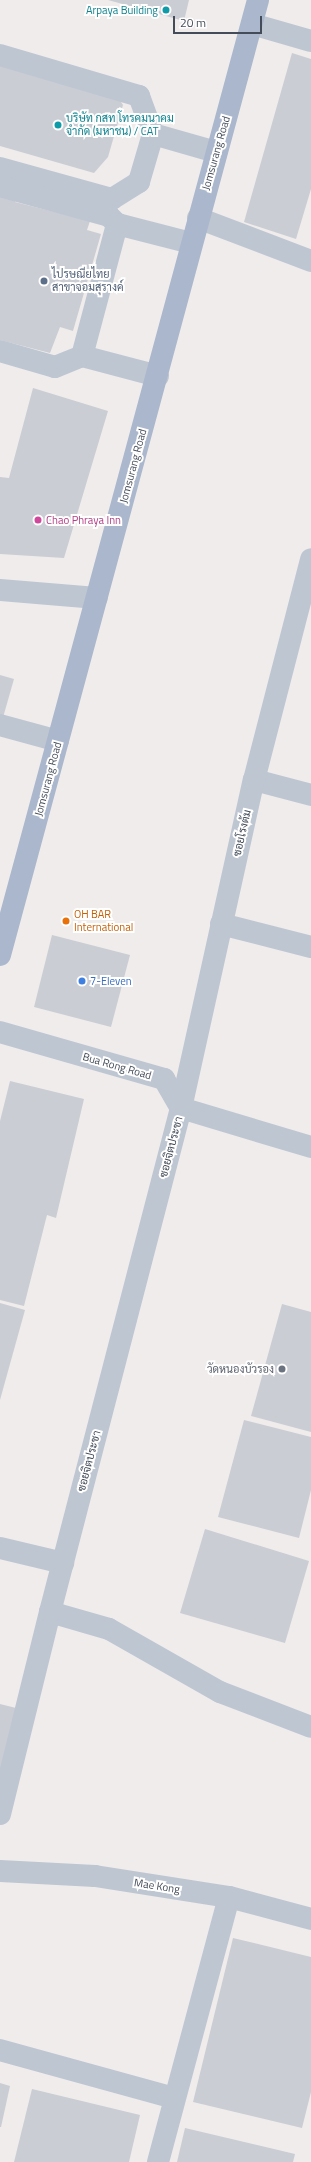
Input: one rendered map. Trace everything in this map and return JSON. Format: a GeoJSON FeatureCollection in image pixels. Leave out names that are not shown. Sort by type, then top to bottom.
{"type":"FeatureCollection","features":[{"type":"Feature","properties":{"kind":"main road","name":"Jomsurang Road"},"geometry":{"type":"LineString","coordinates":[[0,955],[158,376],[191,243],[258,0]]}},
{"type":"Feature","properties":{"kind":"street"},"geometry":{"type":"LineString","coordinates":[[252,24],[311,41]]}},
{"type":"Feature","properties":{"kind":"street"},"geometry":{"type":"LineString","coordinates":[[0,55],[139,96],[153,134],[139,182],[112,199],[0,168]]}},
{"type":"Feature","properties":{"kind":"street"},"geometry":{"type":"LineString","coordinates":[[153,134],[216,152]]}},
{"type":"Feature","properties":{"kind":"street"},"geometry":{"type":"LineString","coordinates":[[0,186],[109,216],[117,224],[191,243]]}},
{"type":"Feature","properties":{"kind":"street"},"geometry":{"type":"LineString","coordinates":[[198,218],[311,261]]}},
{"type":"Feature","properties":{"kind":"street"},"geometry":{"type":"LineString","coordinates":[[82,356],[117,224]]}},
{"type":"Feature","properties":{"kind":"street"},"geometry":{"type":"LineString","coordinates":[[0,351],[55,367],[82,356],[158,376]]}},
{"type":"Feature","properties":{"kind":"street","name":"ซอยโรงต้ม"},"geometry":{"type":"LineString","coordinates":[[181,1108],[254,780],[311,559]]}},
{"type":"Feature","properties":{"kind":"street"},"geometry":{"type":"LineString","coordinates":[[0,590],[97,598]]}},
{"type":"Feature","properties":{"kind":"street"},"geometry":{"type":"LineString","coordinates":[[0,725],[58,741]]}},
{"type":"Feature","properties":{"kind":"street"},"geometry":{"type":"LineString","coordinates":[[254,780],[311,795]]}},
{"type":"Feature","properties":{"kind":"street"},"geometry":{"type":"LineString","coordinates":[[221,924],[311,947]]}},
{"type":"Feature","properties":{"kind":"street","name":"Bua Rong Road"},"geometry":{"type":"LineString","coordinates":[[0,1032],[164,1079],[181,1108]]}},
{"type":"Feature","properties":{"kind":"street"},"geometry":{"type":"LineString","coordinates":[[181,1108],[311,1147]]}},
{"type":"Feature","properties":{"kind":"street","name":"ซอยจิตประชา"},"geometry":{"type":"LineString","coordinates":[[0,1814],[50,1612],[181,1108]]}},
{"type":"Feature","properties":{"kind":"street"},"geometry":{"type":"LineString","coordinates":[[0,1548],[63,1563]]}},
{"type":"Feature","properties":{"kind":"street"},"geometry":{"type":"LineString","coordinates":[[50,1612],[109,1629],[220,1692],[311,1727]]}},
{"type":"Feature","properties":{"kind":"street","name":"Mae Kong"},"geometry":{"type":"LineString","coordinates":[[0,1871],[95,1876],[228,1897],[311,1918]]}},
{"type":"Feature","properties":{"kind":"street"},"geometry":{"type":"LineString","coordinates":[[158,2162],[228,1897]]}},
{"type":"Feature","properties":{"kind":"street"},"geometry":{"type":"LineString","coordinates":[[0,2050],[174,2098]]}},
{"type":"Feature","properties":{"kind":"building","name":"Arpaya Building"},"geometry":{"type":"Polygon","coordinates":[[[108,0],[189,0],[184,21],[108,0]]]}},
{"type":"Feature","properties":{"kind":"building"},"geometry":{"type":"Polygon","coordinates":[[[292,53],[311,59],[311,189],[296,239],[244,222],[292,53]]]}},
{"type":"Feature","properties":{"kind":"building","name":"บริษัท กสท โทรคมนาคม จำกัด (มหาชน) / CAT"},"geometry":{"type":"Polygon","coordinates":[[[0,61],[115,93],[123,105],[108,157],[94,173],[0,146],[0,61]]]}},
{"type":"Feature","properties":{"kind":"building","name":"ไปรษณียไทย สาขาจอมสุรางค์"},"geometry":{"type":"Polygon","coordinates":[[[0,191],[17,196],[15,202],[90,221],[87,230],[101,234],[73,331],[60,327],[50,353],[0,340],[0,191]]]}},
{"type":"Feature","properties":{"kind":"building"},"geometry":{"type":"Polygon","coordinates":[[[33,388],[108,411],[64,558],[0,554],[0,477],[9,478],[33,388]]]}},
{"type":"Feature","properties":{"kind":"building"},"geometry":{"type":"Polygon","coordinates":[[[0,675],[14,679],[0,728],[0,675]]]}},
{"type":"Feature","properties":{"kind":"building","name":"7-Eleven"},"geometry":{"type":"Polygon","coordinates":[[[52,935],[130,955],[111,1027],[34,1007],[52,935]]]}},
{"type":"Feature","properties":{"kind":"building"},"geometry":{"type":"Polygon","coordinates":[[[10,1081],[84,1099],[56,1218],[47,1215],[24,1306],[0,1300],[0,1121],[10,1081]]]}},
{"type":"Feature","properties":{"kind":"building"},"geometry":{"type":"Polygon","coordinates":[[[0,1303],[25,1310],[0,1400],[0,1303]]]}},
{"type":"Feature","properties":{"kind":"building"},"geometry":{"type":"Polygon","coordinates":[[[282,1304],[311,1312],[311,1432],[251,1416],[282,1304]]]}},
{"type":"Feature","properties":{"kind":"building"},"geometry":{"type":"Polygon","coordinates":[[[244,1420],[311,1437],[311,1490],[299,1538],[218,1517],[244,1420]]]}},
{"type":"Feature","properties":{"kind":"building"},"geometry":{"type":"Polygon","coordinates":[[[205,1529],[309,1561],[285,1643],[180,1613],[205,1529]]]}},
{"type":"Feature","properties":{"kind":"building"},"geometry":{"type":"Polygon","coordinates":[[[0,1704],[16,1708],[1,1768],[0,1768],[0,1704]]]}},
{"type":"Feature","properties":{"kind":"building"},"geometry":{"type":"Polygon","coordinates":[[[233,1938],[311,1957],[311,2092],[302,2128],[193,2102],[233,1938]]]}},
{"type":"Feature","properties":{"kind":"building"},"geometry":{"type":"Polygon","coordinates":[[[0,2083],[10,2086],[1,2127],[0,2127],[0,2083]]]}},
{"type":"Feature","properties":{"kind":"building"},"geometry":{"type":"Polygon","coordinates":[[[32,2089],[140,2115],[129,2162],[14,2162],[32,2089]]]}},
{"type":"Feature","properties":{"kind":"building"},"geometry":{"type":"Polygon","coordinates":[[[185,2128],[295,2154],[293,2162],[177,2162],[185,2128]]]}},
{"type":"Feature","properties":{"kind":"place","name":"Arpaya Building"},"geometry":{"type":"Point","coordinates":[166,10]}},
{"type":"Feature","properties":{"kind":"place","name":"บริษัท กสท โทรคมนาคม จำกัด (มหาชน) / CAT"},"geometry":{"type":"Point","coordinates":[58,125]}},
{"type":"Feature","properties":{"kind":"place","name":"ไปรษณียไทย สาขาจอมสุรางค์"},"geometry":{"type":"Point","coordinates":[44,281]}},
{"type":"Feature","properties":{"kind":"place","name":"Chao Phraya Inn"},"geometry":{"type":"Point","coordinates":[38,520]}},
{"type":"Feature","properties":{"kind":"place","name":"OH BAR International"},"geometry":{"type":"Point","coordinates":[66,921]}},
{"type":"Feature","properties":{"kind":"place","name":"7-Eleven"},"geometry":{"type":"Point","coordinates":[82,981]}},
{"type":"Feature","properties":{"kind":"place","name":"วัดหนองบัวรอง"},"geometry":{"type":"Point","coordinates":[282,1369]}}]}
